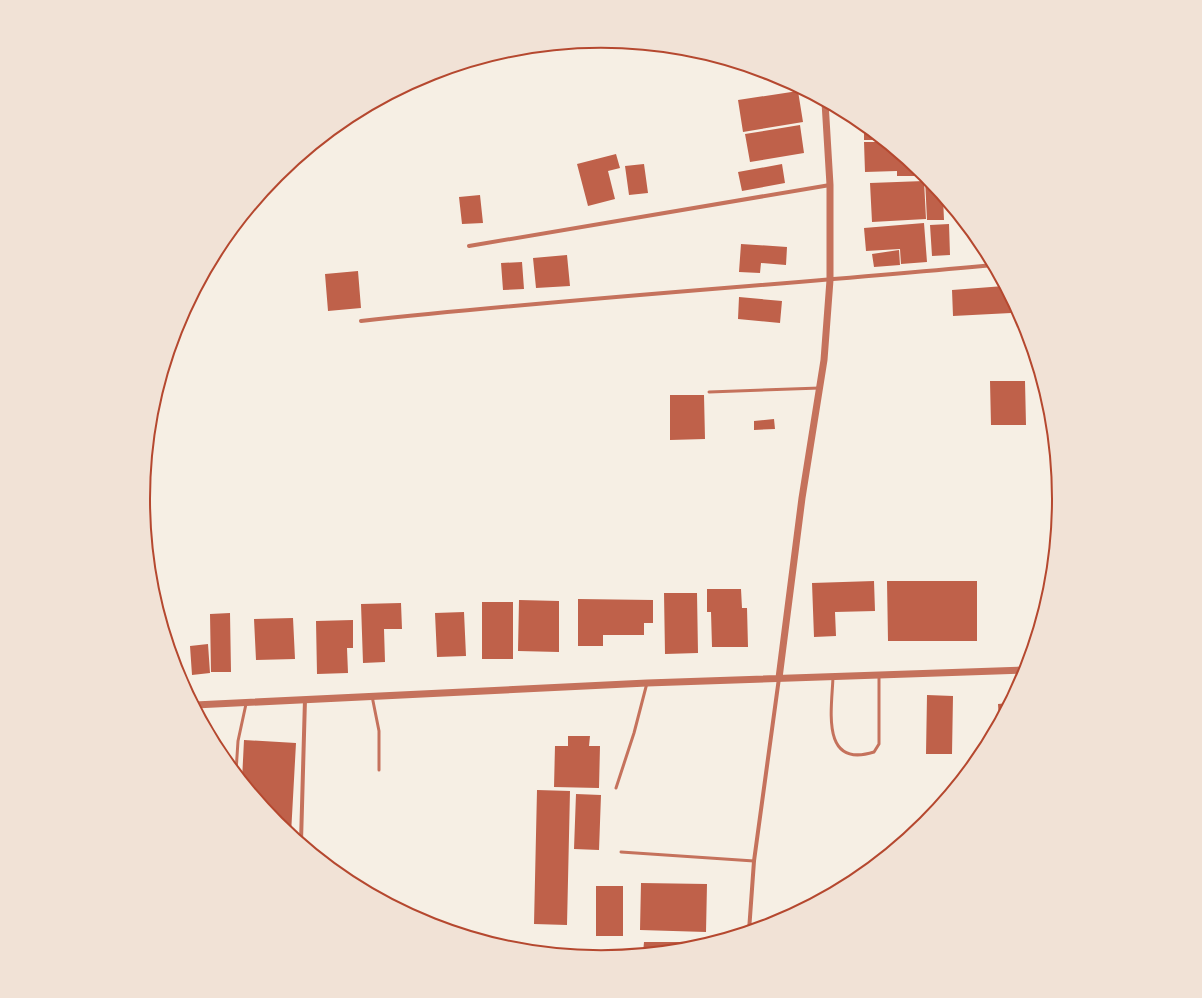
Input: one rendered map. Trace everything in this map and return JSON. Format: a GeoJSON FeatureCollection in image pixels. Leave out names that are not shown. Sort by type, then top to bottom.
{"type":"FeatureCollection","features":[{"type":"Feature","properties":{"kind":"street"},"geometry":{"type":"LineString","coordinates":[[749,925],[754,861],[802,498],[820,388],[830,280],[830,185],[825,108]]}},
{"type":"Feature","properties":{"kind":"street"},"geometry":{"type":"LineString","coordinates":[[469,246],[830,185]]}},
{"type":"Feature","properties":{"kind":"street"},"geometry":{"type":"LineString","coordinates":[[361,321],[581,299],[987,266]]}},
{"type":"Feature","properties":{"kind":"street"},"geometry":{"type":"LineString","coordinates":[[200,705],[647,683],[1019,670]]}},
{"type":"Feature","properties":{"kind":"street"},"geometry":{"type":"LineString","coordinates":[[301,835],[305,699]]}},
{"type":"Feature","properties":{"kind":"lane"},"geometry":{"type":"LineString","coordinates":[[710,392],[820,388]]}},
{"type":"Feature","properties":{"kind":"lane"},"geometry":{"type":"LineString","coordinates":[[833,676],[831,725],[833,738],[840,748],[851,754],[867,754],[874,752],[879,744],[879,675]]}},
{"type":"Feature","properties":{"kind":"lane"},"geometry":{"type":"LineString","coordinates":[[616,788],[634,733],[647,683]]}},
{"type":"Feature","properties":{"kind":"lane"},"geometry":{"type":"LineString","coordinates":[[372,696],[379,731],[380,770]]}},
{"type":"Feature","properties":{"kind":"lane"},"geometry":{"type":"LineString","coordinates":[[236,765],[238,741],[247,702]]}},
{"type":"Feature","properties":{"kind":"lane"},"geometry":{"type":"LineString","coordinates":[[621,852],[754,861]]}},
{"type":"Feature","properties":{"kind":"building"},"geometry":{"type":"Polygon","coordinates":[[[793,92],[799,94],[803,122],[743,132],[738,100],[793,92]]]}},
{"type":"Feature","properties":{"kind":"building"},"geometry":{"type":"Polygon","coordinates":[[[800,125],[804,153],[750,162],[745,134],[800,125]]]}},
{"type":"Feature","properties":{"kind":"building"},"geometry":{"type":"Polygon","coordinates":[[[864,132],[875,140],[864,140],[864,132]]]}},
{"type":"Feature","properties":{"kind":"building"},"geometry":{"type":"Polygon","coordinates":[[[864,142],[877,142],[916,176],[897,176],[897,171],[865,172],[864,142]]]}},
{"type":"Feature","properties":{"kind":"building"},"geometry":{"type":"Polygon","coordinates":[[[616,154],[620,168],[608,171],[615,199],[588,206],[577,164],[616,154]]]}},
{"type":"Feature","properties":{"kind":"building"},"geometry":{"type":"Polygon","coordinates":[[[644,164],[648,193],[629,195],[625,166],[644,164]]]}},
{"type":"Feature","properties":{"kind":"building"},"geometry":{"type":"Polygon","coordinates":[[[782,164],[785,183],[742,191],[738,172],[782,164]]]}},
{"type":"Feature","properties":{"kind":"building"},"geometry":{"type":"Polygon","coordinates":[[[921,181],[924,185],[926,219],[872,222],[870,183],[921,181]]]}},
{"type":"Feature","properties":{"kind":"building"},"geometry":{"type":"Polygon","coordinates":[[[925,186],[943,206],[944,220],[927,220],[925,186]]]}},
{"type":"Feature","properties":{"kind":"building"},"geometry":{"type":"Polygon","coordinates":[[[480,195],[483,223],[462,224],[459,197],[480,195]]]}},
{"type":"Feature","properties":{"kind":"building"},"geometry":{"type":"Polygon","coordinates":[[[924,223],[927,262],[901,264],[900,249],[866,251],[864,228],[924,223]]]}},
{"type":"Feature","properties":{"kind":"building"},"geometry":{"type":"Polygon","coordinates":[[[949,224],[950,255],[932,256],[930,225],[949,224]]]}},
{"type":"Feature","properties":{"kind":"building"},"geometry":{"type":"Polygon","coordinates":[[[741,244],[787,247],[786,265],[761,263],[760,273],[739,272],[741,244]]]}},
{"type":"Feature","properties":{"kind":"building"},"geometry":{"type":"Polygon","coordinates":[[[899,250],[900,265],[874,267],[872,254],[899,250]]]}},
{"type":"Feature","properties":{"kind":"building"},"geometry":{"type":"Polygon","coordinates":[[[567,255],[570,286],[536,288],[533,258],[567,255]]]}},
{"type":"Feature","properties":{"kind":"building"},"geometry":{"type":"Polygon","coordinates":[[[522,262],[524,289],[503,290],[501,263],[522,262]]]}},
{"type":"Feature","properties":{"kind":"building"},"geometry":{"type":"Polygon","coordinates":[[[358,271],[361,308],[328,311],[325,274],[358,271]]]}},
{"type":"Feature","properties":{"kind":"building"},"geometry":{"type":"Polygon","coordinates":[[[998,286],[1011,313],[953,316],[952,290],[998,286]]]}},
{"type":"Feature","properties":{"kind":"building"},"geometry":{"type":"Polygon","coordinates":[[[739,297],[782,301],[780,323],[738,319],[739,297]]]}},
{"type":"Feature","properties":{"kind":"building"},"geometry":{"type":"Polygon","coordinates":[[[990,381],[1025,381],[1026,425],[991,425],[990,381]]]}},
{"type":"Feature","properties":{"kind":"building"},"geometry":{"type":"Polygon","coordinates":[[[670,395],[704,395],[705,439],[670,440],[670,395]]]}},
{"type":"Feature","properties":{"kind":"building"},"geometry":{"type":"Polygon","coordinates":[[[774,419],[775,429],[754,430],[754,421],[774,419]]]}},
{"type":"Feature","properties":{"kind":"building"},"geometry":{"type":"Polygon","coordinates":[[[874,581],[875,611],[835,612],[836,636],[814,637],[812,583],[874,581]]]}},
{"type":"Feature","properties":{"kind":"building"},"geometry":{"type":"Polygon","coordinates":[[[887,581],[977,581],[977,641],[888,641],[887,581]]]}},
{"type":"Feature","properties":{"kind":"building"},"geometry":{"type":"Polygon","coordinates":[[[707,589],[741,589],[742,608],[747,608],[748,647],[712,647],[711,612],[707,612],[707,589]]]}},
{"type":"Feature","properties":{"kind":"building"},"geometry":{"type":"Polygon","coordinates":[[[664,593],[697,593],[698,653],[665,654],[664,593]]]}},
{"type":"Feature","properties":{"kind":"building"},"geometry":{"type":"Polygon","coordinates":[[[578,599],[653,600],[653,623],[644,623],[644,635],[603,635],[603,646],[578,646],[578,599]]]}},
{"type":"Feature","properties":{"kind":"building"},"geometry":{"type":"Polygon","coordinates":[[[519,600],[559,601],[559,652],[518,651],[519,600]]]}},
{"type":"Feature","properties":{"kind":"building"},"geometry":{"type":"Polygon","coordinates":[[[482,602],[513,602],[513,659],[482,659],[482,602]]]}},
{"type":"Feature","properties":{"kind":"building"},"geometry":{"type":"Polygon","coordinates":[[[401,603],[402,629],[384,629],[385,662],[363,663],[361,604],[401,603]]]}},
{"type":"Feature","properties":{"kind":"building"},"geometry":{"type":"Polygon","coordinates":[[[464,612],[466,656],[437,657],[435,613],[464,612]]]}},
{"type":"Feature","properties":{"kind":"building"},"geometry":{"type":"Polygon","coordinates":[[[230,613],[231,672],[211,672],[210,614],[230,613]]]}},
{"type":"Feature","properties":{"kind":"building"},"geometry":{"type":"Polygon","coordinates":[[[293,618],[295,659],[256,660],[254,619],[293,618]]]}},
{"type":"Feature","properties":{"kind":"building"},"geometry":{"type":"Polygon","coordinates":[[[353,620],[353,648],[347,648],[348,673],[317,674],[316,621],[353,620]]]}},
{"type":"Feature","properties":{"kind":"building"},"geometry":{"type":"Polygon","coordinates":[[[208,644],[210,673],[192,675],[190,646],[208,644]]]}},
{"type":"Feature","properties":{"kind":"building"},"geometry":{"type":"Polygon","coordinates":[[[927,695],[953,696],[952,754],[926,754],[927,695]]]}},
{"type":"Feature","properties":{"kind":"building"},"geometry":{"type":"Polygon","coordinates":[[[998,704],[1002,704],[998,712],[998,704]]]}},
{"type":"Feature","properties":{"kind":"building"},"geometry":{"type":"Polygon","coordinates":[[[568,736],[590,736],[589,746],[600,746],[599,788],[554,787],[555,746],[568,746],[568,736]]]}},
{"type":"Feature","properties":{"kind":"building"},"geometry":{"type":"Polygon","coordinates":[[[244,740],[296,743],[291,827],[282,818],[242,773],[244,740]]]}},
{"type":"Feature","properties":{"kind":"building"},"geometry":{"type":"Polygon","coordinates":[[[537,790],[570,791],[567,925],[534,924],[537,790]]]}},
{"type":"Feature","properties":{"kind":"building"},"geometry":{"type":"Polygon","coordinates":[[[576,794],[601,795],[599,850],[574,849],[576,794]]]}},
{"type":"Feature","properties":{"kind":"building"},"geometry":{"type":"Polygon","coordinates":[[[641,883],[707,884],[706,932],[640,930],[641,883]]]}},
{"type":"Feature","properties":{"kind":"building"},"geometry":{"type":"Polygon","coordinates":[[[596,886],[623,886],[623,936],[596,936],[596,886]]]}},
{"type":"Feature","properties":{"kind":"building"},"geometry":{"type":"Polygon","coordinates":[[[644,942],[683,942],[660,946],[643,948],[644,942]]]}}]}
